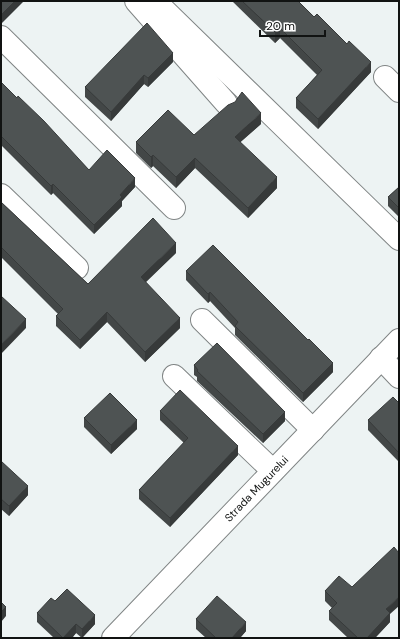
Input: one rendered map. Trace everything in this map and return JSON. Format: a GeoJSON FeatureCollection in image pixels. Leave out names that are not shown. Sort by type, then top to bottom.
{"type":"FeatureCollection","features":[{"type":"Feature","properties":{"kind":"street"},"geometry":{"type":"LineString","coordinates":[[136,1],[226,104]]}},
{"type":"Feature","properties":{"kind":"street"},"geometry":{"type":"LineString","coordinates":[[154,1],[399,239]]}},
{"type":"Feature","properties":{"kind":"street"},"geometry":{"type":"LineString","coordinates":[[1,37],[174,208]]}},
{"type":"Feature","properties":{"kind":"street"},"geometry":{"type":"LineString","coordinates":[[1,195],[77,268]]}},
{"type":"Feature","properties":{"kind":"street"},"geometry":{"type":"LineString","coordinates":[[202,320],[313,430]]}},
{"type":"Feature","properties":{"kind":"street","name":"Strada Mugurelui"},"geometry":{"type":"LineString","coordinates":[[113,638],[399,340]]}},
{"type":"Feature","properties":{"kind":"street"},"geometry":{"type":"LineString","coordinates":[[381,358],[399,377]]}},
{"type":"Feature","properties":{"kind":"street"},"geometry":{"type":"LineString","coordinates":[[174,376],[273,471]]}},
{"type":"Feature","properties":{"kind":"building"},"geometry":{"type":"Polygon","coordinates":[[[1,1],[15,1],[1,15],[1,1]]]}},
{"type":"Feature","properties":{"kind":"building"},"geometry":{"type":"Polygon","coordinates":[[[242,1],[298,1],[314,17],[317,14],[347,44],[349,41],[371,62],[318,119],[296,98],[322,70],[280,28],[275,32],[242,1]]]}},
{"type":"Feature","properties":{"kind":"building"},"geometry":{"type":"Polygon","coordinates":[[[147,23],[173,53],[148,78],[144,75],[111,112],[85,87],[147,23]]]}},
{"type":"Feature","properties":{"kind":"building"},"geometry":{"type":"Polygon","coordinates":[[[1,82],[44,121],[89,170],[107,150],[135,178],[120,195],[122,197],[94,225],[53,184],[51,186],[1,136],[1,82]]]}},
{"type":"Feature","properties":{"kind":"building"},"geometry":{"type":"Polygon","coordinates":[[[242,92],[261,113],[235,137],[277,177],[248,208],[195,158],[176,177],[153,155],[151,157],[136,142],[168,110],[194,135],[228,105],[235,102],[242,92]]]}},
{"type":"Feature","properties":{"kind":"building"},"geometry":{"type":"Polygon","coordinates":[[[399,187],[399,208],[388,197],[399,187]]]}},
{"type":"Feature","properties":{"kind":"building"},"geometry":{"type":"Polygon","coordinates":[[[1,202],[88,284],[153,218],[176,243],[141,277],[180,318],[145,352],[107,312],[80,340],[56,316],[63,309],[1,247],[1,202]]]}},
{"type":"Feature","properties":{"kind":"building"},"geometry":{"type":"Polygon","coordinates":[[[213,245],[333,363],[303,393],[235,326],[238,322],[210,292],[208,294],[186,271],[213,245]]]}},
{"type":"Feature","properties":{"kind":"building"},"geometry":{"type":"Polygon","coordinates":[[[1,296],[26,319],[1,345],[1,296]]]}},
{"type":"Feature","properties":{"kind":"building"},"geometry":{"type":"Polygon","coordinates":[[[217,343],[285,412],[263,434],[197,371],[198,370],[194,365],[217,343]]]}},
{"type":"Feature","properties":{"kind":"building"},"geometry":{"type":"Polygon","coordinates":[[[180,390],[238,446],[170,518],[139,490],[188,438],[160,411],[180,390]]]}},
{"type":"Feature","properties":{"kind":"building"},"geometry":{"type":"Polygon","coordinates":[[[110,393],[137,420],[111,445],[84,418],[110,393]]]}},
{"type":"Feature","properties":{"kind":"building"},"geometry":{"type":"Polygon","coordinates":[[[393,397],[399,403],[399,453],[368,420],[393,397]]]}},
{"type":"Feature","properties":{"kind":"building"},"geometry":{"type":"Polygon","coordinates":[[[1,461],[28,486],[9,506],[1,499],[1,461]]]}},
{"type":"Feature","properties":{"kind":"building"},"geometry":{"type":"Polygon","coordinates":[[[394,547],[399,553],[399,597],[386,609],[390,613],[367,638],[358,638],[329,611],[337,603],[325,591],[339,576],[352,587],[394,547]]]}},
{"type":"Feature","properties":{"kind":"building"},"geometry":{"type":"Polygon","coordinates":[[[67,589],[95,615],[82,629],[76,624],[63,638],[37,613],[51,598],[55,601],[67,589]]]}},
{"type":"Feature","properties":{"kind":"building"},"geometry":{"type":"Polygon","coordinates":[[[217,596],[246,622],[232,638],[216,638],[196,619],[217,596]]]}},
{"type":"Feature","properties":{"kind":"building"},"geometry":{"type":"Polygon","coordinates":[[[1,602],[6,607],[1,612],[1,602]]]}}]}
